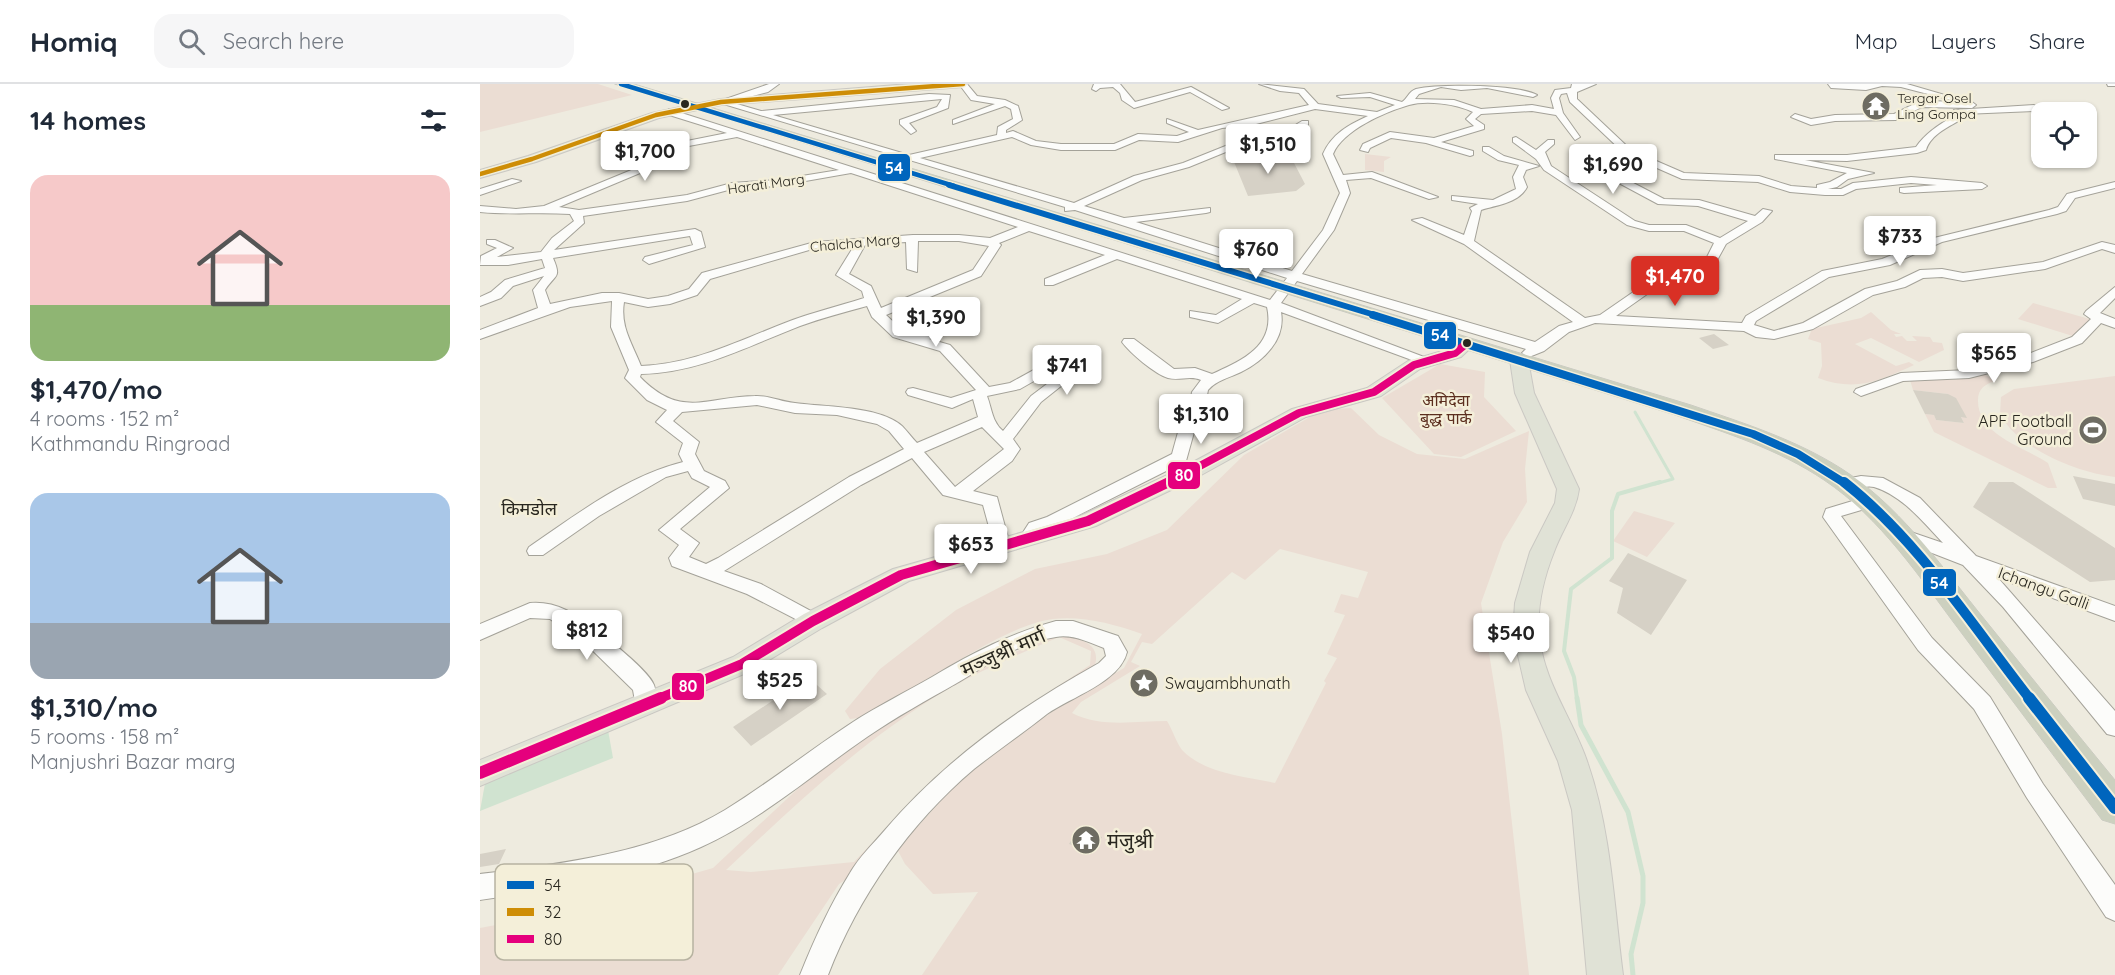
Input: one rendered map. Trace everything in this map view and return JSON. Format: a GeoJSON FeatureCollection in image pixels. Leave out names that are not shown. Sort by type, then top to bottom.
{"type":"FeatureCollection","features":[{"type":"Feature","properties":{"kind":"highway"},"geometry":{"type":"LineString","coordinates":[[621,84],[734,119],[852,163],[879,157],[1101,231],[1289,282],[1467,343],[1529,354],[1753,434],[1798,454],[1846,484],[1869,502],[1902,535],[2115,808]]}},
{"type":"Feature","properties":{"kind":"main road"},"geometry":{"type":"LineString","coordinates":[[480,174],[532,159],[691,105],[915,86],[929,89],[963,84]]}},
{"type":"Feature","properties":{"kind":"main road"},"geometry":{"type":"LineString","coordinates":[[480,773],[742,664],[813,621],[901,575],[1029,537],[1065,530],[1088,521],[1184,466],[1299,413],[1374,392],[1402,371],[1425,360],[1455,353],[1467,343]]}},
{"type":"Feature","properties":{"kind":"main road"},"geometry":{"type":"LineString","coordinates":[[1529,354],[1519,372],[1568,489],[1566,503],[1542,552],[1527,603],[1526,634],[1540,690],[1573,761],[1587,810],[1605,975]]}},
{"type":"Feature","properties":{"kind":"street"},"geometry":{"type":"LineString","coordinates":[[721,102],[765,90],[775,84]]}},
{"type":"Feature","properties":{"kind":"street"},"geometry":{"type":"LineString","coordinates":[[963,84],[974,98],[1005,103],[1015,108],[1018,120],[1001,129],[1002,135]]}},
{"type":"Feature","properties":{"kind":"street"},"geometry":{"type":"LineString","coordinates":[[1096,89],[1096,86],[1115,84],[1133,104],[1193,89],[1225,108]]}},
{"type":"Feature","properties":{"kind":"street"},"geometry":{"type":"LineString","coordinates":[[1263,84],[1301,91],[1315,106]]}},
{"type":"Feature","properties":{"kind":"street"},"geometry":{"type":"LineString","coordinates":[[1273,305],[1328,230],[1341,202],[1345,188],[1328,154],[1330,147],[1343,133],[1405,103],[1413,94],[1440,84],[1461,88],[1487,86],[1498,94],[1521,91],[1533,95]]}},
{"type":"Feature","properties":{"kind":"street"},"geometry":{"type":"LineString","coordinates":[[1575,137],[1559,113],[1555,98],[1558,92],[1592,84]]}},
{"type":"Feature","properties":{"kind":"street"},"geometry":{"type":"LineString","coordinates":[[1799,189],[1833,185],[1842,177],[1869,174],[1778,157],[1860,157],[1889,151],[1917,150],[1923,148],[1923,142],[1936,131],[1962,117],[1957,112],[2034,108],[1960,100],[1901,85],[1882,84],[1866,88],[1831,86]]}},
{"type":"Feature","properties":{"kind":"street"},"geometry":{"type":"LineString","coordinates":[[1574,87],[1571,96],[1573,100],[1607,135],[1635,156],[1682,176],[1759,179],[1799,189],[1843,192],[1853,186],[1911,180],[1982,186],[1904,190]]}},
{"type":"Feature","properties":{"kind":"street"},"geometry":{"type":"LineString","coordinates":[[734,119],[929,89],[947,97],[945,106],[940,109],[903,122],[911,131]]}},
{"type":"Feature","properties":{"kind":"street"},"geometry":{"type":"LineString","coordinates":[[1341,96],[1370,95],[1405,103],[1451,102],[1494,118]]}},
{"type":"Feature","properties":{"kind":"street"},"geometry":{"type":"LineString","coordinates":[[1165,96],[1177,106]]}},
{"type":"Feature","properties":{"kind":"street"},"geometry":{"type":"LineString","coordinates":[[721,102],[879,157],[909,158],[1122,221],[1289,282],[1529,354],[1564,329],[1582,322],[1603,319],[1748,327],[1761,334],[1774,335],[1808,326],[1869,292],[1901,284],[1920,274],[1942,273],[1963,277],[2045,265],[2102,245],[2115,249]]}},
{"type":"Feature","properties":{"kind":"street"},"geometry":{"type":"LineString","coordinates":[[940,109],[957,117],[1005,103]]}},
{"type":"Feature","properties":{"kind":"street"},"geometry":{"type":"LineString","coordinates":[[1795,117],[1811,122],[1835,118],[1896,117],[1920,104],[2024,107]]}},
{"type":"Feature","properties":{"kind":"street"},"geometry":{"type":"LineString","coordinates":[[879,157],[909,158],[1013,134],[1051,147],[1115,147],[1138,137],[1166,141],[1219,123],[1252,122],[1315,106],[1377,115]]}},
{"type":"Feature","properties":{"kind":"street"},"geometry":{"type":"LineString","coordinates":[[1430,142],[1480,128],[1470,119],[1480,111],[1532,108],[1559,113]]}},
{"type":"Feature","properties":{"kind":"street"},"geometry":{"type":"LineString","coordinates":[[669,112],[826,163],[852,163],[1030,226],[1273,305],[1425,360]]}},
{"type":"Feature","properties":{"kind":"street"},"geometry":{"type":"LineString","coordinates":[[1170,121],[1201,128]]}},
{"type":"Feature","properties":{"kind":"street"},"geometry":{"type":"LineString","coordinates":[[1055,216],[1138,178],[1186,165],[1236,145],[1282,137],[1305,123]]}},
{"type":"Feature","properties":{"kind":"street"},"geometry":{"type":"LineString","coordinates":[[1456,134],[1477,130]]}},
{"type":"Feature","properties":{"kind":"street"},"geometry":{"type":"LineString","coordinates":[[483,211],[516,212],[544,209],[649,166],[675,146],[736,135]]}},
{"type":"Feature","properties":{"kind":"street"},"geometry":{"type":"LineString","coordinates":[[1365,150],[1373,141],[1390,135],[1430,142],[1470,153]]}},
{"type":"Feature","properties":{"kind":"street"},"geometry":{"type":"LineString","coordinates":[[1516,140],[1540,157],[1547,168],[1631,223],[1649,228],[1686,228],[1721,242]]}},
{"type":"Feature","properties":{"kind":"street"},"geometry":{"type":"LineString","coordinates":[[1540,157],[1540,151],[1551,142]]}},
{"type":"Feature","properties":{"kind":"street"},"geometry":{"type":"LineString","coordinates":[[1486,149],[1501,158],[1547,168]]}},
{"type":"Feature","properties":{"kind":"street"},"geometry":{"type":"LineString","coordinates":[[826,163],[852,163]]}},
{"type":"Feature","properties":{"kind":"street","name":"Harati Marg"},"geometry":{"type":"LineString","coordinates":[[544,209],[567,210],[575,214],[687,198],[732,186],[777,183],[852,163]]}},
{"type":"Feature","properties":{"kind":"street"},"geometry":{"type":"LineString","coordinates":[[1456,198],[1489,202],[1505,200],[1520,191],[1522,187],[1518,177],[1522,168],[1527,165]]}},
{"type":"Feature","properties":{"kind":"street"},"geometry":{"type":"LineString","coordinates":[[1592,165],[1662,202],[1699,203],[1758,220]]}},
{"type":"Feature","properties":{"kind":"street"},"geometry":{"type":"LineString","coordinates":[[1339,178],[1372,174],[1433,197]]}},
{"type":"Feature","properties":{"kind":"street"},"geometry":{"type":"LineString","coordinates":[[480,192],[516,182]]}},
{"type":"Feature","properties":{"kind":"street"},"geometry":{"type":"LineString","coordinates":[[1748,327],[1751,319],[1826,273],[1875,266],[1938,240],[2053,212],[2062,209],[2071,196],[2115,185]]}},
{"type":"Feature","properties":{"kind":"street"},"geometry":{"type":"LineString","coordinates":[[1468,242],[1476,222],[1475,208],[1489,202]]}},
{"type":"Feature","properties":{"kind":"street"},"geometry":{"type":"LineString","coordinates":[[1101,231],[1122,221],[1206,210]]}},
{"type":"Feature","properties":{"kind":"street"},"geometry":{"type":"LineString","coordinates":[[1603,319],[1646,289],[1697,272],[1710,261],[1721,242],[1758,220],[1767,211]]}},
{"type":"Feature","properties":{"kind":"street"},"geometry":{"type":"LineString","coordinates":[[546,310],[539,290],[542,284],[551,277],[552,270],[546,255],[548,246],[573,229],[579,221],[575,214]]}},
{"type":"Feature","properties":{"kind":"street"},"geometry":{"type":"LineString","coordinates":[[1418,220],[1468,242],[1582,322]]}},
{"type":"Feature","properties":{"kind":"street","name":"Chalcha Marg"},"geometry":{"type":"LineString","coordinates":[[480,335],[546,310],[605,296],[648,303],[670,300],[693,292],[702,279],[720,271],[815,245],[913,238],[959,238],[991,242],[1030,226]]}},
{"type":"Feature","properties":{"kind":"street"},"geometry":{"type":"LineString","coordinates":[[482,260],[508,261],[695,232],[699,247],[649,260]]}},
{"type":"Feature","properties":{"kind":"street"},"geometry":{"type":"LineString","coordinates":[[913,238],[911,247],[913,269]]}},
{"type":"Feature","properties":{"kind":"street"},"geometry":{"type":"LineString","coordinates":[[482,260],[507,248],[491,242]]}},
{"type":"Feature","properties":{"kind":"street"},"geometry":{"type":"LineString","coordinates":[[860,242],[860,248],[845,266],[842,275],[867,289],[874,307],[898,334],[945,348],[982,393],[986,419],[993,432],[1006,438],[1012,448],[1006,457],[958,494]]}},
{"type":"Feature","properties":{"kind":"street"},"geometry":{"type":"LineString","coordinates":[[636,370],[658,371],[711,358],[750,345],[802,321],[874,307],[977,273],[992,252],[995,245],[991,242]]}},
{"type":"Feature","properties":{"kind":"street"},"geometry":{"type":"LineString","coordinates":[[1049,282],[1116,255]]}},
{"type":"Feature","properties":{"kind":"street"},"geometry":{"type":"LineString","coordinates":[[480,302],[496,294],[509,283],[552,270]]}},
{"type":"Feature","properties":{"kind":"street"},"geometry":{"type":"LineString","coordinates":[[2113,296],[2091,314],[2098,320],[2115,324]]}},
{"type":"Feature","properties":{"kind":"street"},"geometry":{"type":"LineString","coordinates":[[619,297],[614,316],[615,328],[626,344],[636,370],[632,378],[643,390],[665,404],[677,408],[757,400],[795,408],[837,410],[891,425],[914,448],[949,491],[991,501],[1001,545]]}},
{"type":"Feature","properties":{"kind":"street"},"geometry":{"type":"LineString","coordinates":[[1195,314],[1218,319],[1252,299]]}},
{"type":"Feature","properties":{"kind":"street"},"geometry":{"type":"LineString","coordinates":[[1184,466],[1190,420],[1197,411],[1200,392],[1213,380],[1260,355],[1277,327],[1273,305]]}},
{"type":"Feature","properties":{"kind":"street"},"geometry":{"type":"LineString","coordinates":[[1862,392],[1900,377],[1969,374],[2028,358],[2077,340],[2098,320]]}},
{"type":"Feature","properties":{"kind":"street"},"geometry":{"type":"LineString","coordinates":[[913,340],[946,327]]}},
{"type":"Feature","properties":{"kind":"street"},"geometry":{"type":"LineString","coordinates":[[1130,342],[1135,349],[1171,374],[1195,372],[1213,380]]}},
{"type":"Feature","properties":{"kind":"street"},"geometry":{"type":"LineString","coordinates":[[913,392],[951,403],[968,395],[993,392],[1030,380],[1060,359],[1078,367],[1036,399],[1006,438]]}},
{"type":"Feature","properties":{"kind":"street"},"geometry":{"type":"LineString","coordinates":[[677,408],[664,422],[692,442],[687,454],[692,465],[698,474],[719,485],[720,488],[668,530],[690,543],[678,558],[679,561],[754,589],[813,621]]}},
{"type":"Feature","properties":{"kind":"street"},"geometry":{"type":"LineString","coordinates":[[708,571],[795,522],[837,492],[914,448],[986,419]]}},
{"type":"Feature","properties":{"kind":"street"},"geometry":{"type":"LineString","coordinates":[[536,551],[592,512],[660,473],[692,465]]}},
{"type":"Feature","properties":{"kind":"street"},"geometry":{"type":"LineString","coordinates":[[1846,484],[1861,481],[1877,482],[1905,495],[1940,526],[2010,602],[2115,727]]}},
{"type":"Feature","properties":{"kind":"street"},"geometry":{"type":"LineString","coordinates":[[1869,502],[1832,513],[1832,517],[1925,644],[1982,703],[2041,800],[2115,908]]}},
{"type":"Feature","properties":{"kind":"street","name":"Ichangu Galli"},"geometry":{"type":"LineString","coordinates":[[1902,535],[2115,614]]}},
{"type":"Feature","properties":{"kind":"street"},"geometry":{"type":"LineString","coordinates":[[480,632],[527,612],[546,610],[577,627],[626,669],[644,687],[645,706]]}},
{"type":"Feature","properties":{"kind":"street","name":"मञ्जुश्री मार्ग"},"geometry":{"type":"LineString","coordinates":[[613,864],[692,839],[733,818],[871,722],[982,657],[1025,637],[1056,629],[1073,629],[1112,642],[1117,652],[1115,660],[1106,669],[1048,701],[1009,729],[965,763],[917,810],[860,879],[828,939],[814,975]]}},
{"type":"Feature","properties":{"kind":"street","name":"मञ्जुश्री मार्ग"},"geometry":{"type":"LineString","coordinates":[[480,887],[495,885]]}},
{"type":"Feature","properties":{"kind":"green space"},"geometry":{"type":"Polygon","coordinates":[[[480,84],[598,84],[632,95],[480,132],[480,84]]]}},
{"type":"Feature","properties":{"kind":"green space"},"geometry":{"type":"Polygon","coordinates":[[[1365,154],[1391,157],[1384,161],[1384,172],[1365,170],[1365,154]]]}},
{"type":"Feature","properties":{"kind":"green space"},"geometry":{"type":"Polygon","coordinates":[[[2033,303],[2093,320],[2079,338],[2018,319],[2033,303]]]}},
{"type":"Feature","properties":{"kind":"green space"},"geometry":{"type":"Polygon","coordinates":[[[1871,312],[1891,330],[1901,334],[1894,334],[1896,337],[1902,336],[1907,341],[1917,341],[1912,336],[1930,337],[1933,342],[1942,343],[1944,350],[1919,362],[1871,338],[1855,344],[1896,366],[1909,362],[1914,365],[1867,383],[1844,384],[1818,378],[1822,366],[1821,343],[1808,339],[1812,329],[1861,318],[1871,312]]]}},
{"type":"Feature","properties":{"kind":"green space","name":"अमिदेवा बुद्ध पार्क"},"geometry":{"type":"Polygon","coordinates":[[[1440,364],[1485,372],[1484,397],[1516,431],[1461,457],[1434,454],[1382,398],[1440,364]]]}},
{"type":"Feature","properties":{"kind":"green space"},"geometry":{"type":"Polygon","coordinates":[[[1984,374],[1995,381],[1983,388],[1978,396],[1980,412],[1985,422],[2004,439],[2048,463],[2057,488],[2048,488],[1934,432],[1925,414],[1934,415],[1936,420],[1964,423],[1961,417],[1966,417],[1948,394],[1913,390],[1910,380],[1914,378],[1951,380],[1984,374]]]}},
{"type":"Feature","properties":{"kind":"green space"},"geometry":{"type":"Polygon","coordinates":[[[2115,376],[2115,477],[2067,465],[2050,457],[2020,438],[2000,414],[2001,397],[2014,389],[2115,376]]]}},
{"type":"Feature","properties":{"kind":"green space"},"geometry":{"type":"Polygon","coordinates":[[[1351,408],[1379,435],[1417,454],[1465,459],[1529,431],[1525,469],[1527,502],[1503,542],[1481,603],[1502,734],[1529,975],[922,975],[978,892],[933,894],[905,864],[897,849],[959,781],[1010,740],[1065,703],[1124,668],[1142,634],[1087,620],[1065,618],[1037,622],[982,647],[876,712],[850,719],[845,711],[880,669],[956,610],[1035,569],[1107,554],[1167,530],[1244,455],[1322,410],[1351,408]],[[1280,549],[1245,580],[1232,572],[1152,644],[1142,642],[1131,662],[1140,666],[1081,702],[1072,713],[1083,718],[1106,722],[1167,721],[1178,744],[1191,758],[1226,773],[1275,783],[1337,658],[1327,654],[1345,615],[1334,612],[1341,594],[1358,598],[1368,572],[1280,549]]]}},
{"type":"Feature","properties":{"kind":"green space"},"geometry":{"type":"Polygon","coordinates":[[[1634,511],[1675,523],[1647,557],[1613,541],[1634,511]]]}},
{"type":"Feature","properties":{"kind":"green space"},"geometry":{"type":"Polygon","coordinates":[[[1055,635],[1078,639],[1090,645],[1094,650],[1095,665],[1017,717],[854,874],[839,884],[778,975],[480,975],[480,928],[495,925],[495,960],[693,960],[693,874],[713,868],[805,782],[853,745],[957,677],[1055,635]],[[1059,637],[990,667],[950,688],[919,707],[861,750],[805,797],[726,870],[751,872],[854,862],[957,759],[1016,714],[1090,665],[1091,651],[1059,637]]]}},
{"type":"Feature","properties":{"kind":"shaded area"},"geometry":{"type":"Polygon","coordinates":[[[608,730],[613,758],[480,811],[486,778],[608,730]]]}},
{"type":"Feature","properties":{"kind":"building"},"geometry":{"type":"Polygon","coordinates":[[[1262,155],[1293,161],[1305,184],[1296,191],[1248,196],[1232,157],[1262,155]]]}},
{"type":"Feature","properties":{"kind":"building"},"geometry":{"type":"Polygon","coordinates":[[[1714,334],[1729,345],[1713,349],[1699,338],[1714,334]]]}},
{"type":"Feature","properties":{"kind":"building"},"geometry":{"type":"Polygon","coordinates":[[[1913,390],[1948,394],[1956,398],[1967,418],[1961,417],[1964,423],[1936,420],[1934,415],[1925,414],[1913,390]]]}},
{"type":"Feature","properties":{"kind":"building"},"geometry":{"type":"Polygon","coordinates":[[[2073,476],[2115,484],[2115,506],[2083,499],[2073,476]]]}},
{"type":"Feature","properties":{"kind":"building"},"geometry":{"type":"Polygon","coordinates":[[[1989,482],[2013,482],[2115,548],[2115,580],[2090,582],[1973,507],[1989,482]]]}},
{"type":"Feature","properties":{"kind":"building"},"geometry":{"type":"Polygon","coordinates":[[[1628,553],[1687,580],[1651,635],[1617,613],[1623,588],[1609,581],[1628,553]]]}},
{"type":"Feature","properties":{"kind":"building"},"geometry":{"type":"Polygon","coordinates":[[[808,677],[827,694],[751,746],[733,727],[808,677]]]}},
{"type":"Feature","properties":{"kind":"building","name":"मंजुश्री"},"geometry":{"type":"Polygon","coordinates":[[[1079,828],[1102,837],[1093,852],[1069,844],[1079,828]]]}},
{"type":"Feature","properties":{"kind":"building"},"geometry":{"type":"Polygon","coordinates":[[[506,849],[499,864],[480,867],[480,854],[506,849]]]}},
{"type":"Feature","properties":{"kind":"waterway"},"geometry":{"type":"LineString","coordinates":[[1635,412],[1673,479],[1655,484]]}},
{"type":"Feature","properties":{"kind":"waterway"},"geometry":{"type":"LineString","coordinates":[[1577,699],[1574,677],[1564,651],[1571,589],[1612,558],[1612,511],[1618,494],[1660,482]]}},
{"type":"Feature","properties":{"kind":"waterway"},"geometry":{"type":"LineString","coordinates":[[1577,698],[1581,725],[1628,812],[1643,876],[1643,903],[1631,954],[1633,975]]}},
{"type":"Feature","properties":{"kind":"transit line","name":"54"},"geometry":{"type":"LineString","coordinates":[[621,84],[1683,410],[1753,434],[1798,454],[1834,475],[1869,502],[1913,549],[2115,808]]}},
{"type":"Feature","properties":{"kind":"transit line","name":"32"},"geometry":{"type":"LineString","coordinates":[[480,174],[532,159],[656,115],[721,102],[963,84]]}},
{"type":"Feature","properties":{"kind":"transit line","name":"80"},"geometry":{"type":"LineString","coordinates":[[480,773],[742,664],[813,621],[901,575],[1088,521],[1187,474],[1299,413],[1374,392],[1414,365],[1455,353],[1467,343]]}},
{"type":"Feature","properties":{"kind":"place","name":"Tergar Osel Ling Gompa"},"geometry":{"type":"Point","coordinates":[1876,106]}},
{"type":"Feature","properties":{"kind":"place","name":"APF Football Ground"},"geometry":{"type":"Point","coordinates":[2093,430]}},
{"type":"Feature","properties":{"kind":"place","name":"Swayambhunath"},"geometry":{"type":"Point","coordinates":[1144,683]}},
{"type":"Feature","properties":{"kind":"place","name":"मंजुश्री"},"geometry":{"type":"Point","coordinates":[1086,840]}},
{"type":"Feature","properties":{"kind":"district","name":"किमडोल"},"geometry":{"type":"Point","coordinates":[529,508]}}]}
